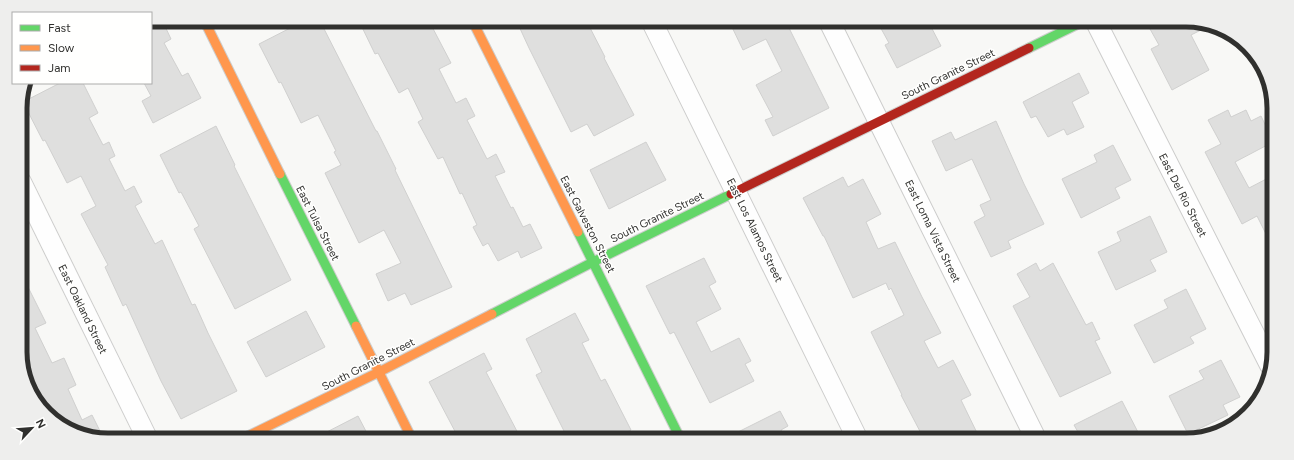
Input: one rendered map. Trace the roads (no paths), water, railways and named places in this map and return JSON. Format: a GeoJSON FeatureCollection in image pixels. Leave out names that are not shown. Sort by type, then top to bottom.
{"type":"FeatureCollection","features":[{"type":"Feature","properties":{"kind":"street","name":"East Tulsa Street"},"geometry":{"type":"LineString","coordinates":[[207,27],[409,433]]}},
{"type":"Feature","properties":{"kind":"street","name":"East Galveston Street"},"geometry":{"type":"LineString","coordinates":[[476,27],[594,262],[678,433]]}},
{"type":"Feature","properties":{"kind":"street","name":"East Los Alamos Street"},"geometry":{"type":"LineString","coordinates":[[654,27],[855,433]]}},
{"type":"Feature","properties":{"kind":"street","name":"East Loma Vista Street"},"geometry":{"type":"LineString","coordinates":[[832,27],[1033,433]]}},
{"type":"Feature","properties":{"kind":"street","name":"South Granite Street"},"geometry":{"type":"LineString","coordinates":[[254,433],[379,372],[594,262],[1072,27]]}},
{"type":"Feature","properties":{"kind":"street","name":"East Del Rio Street"},"geometry":{"type":"LineString","coordinates":[[1099,27],[1266,358]]}},
{"type":"Feature","properties":{"kind":"street","name":"East Oakland Street"},"geometry":{"type":"LineString","coordinates":[[27,194],[145,433]]}}]}
